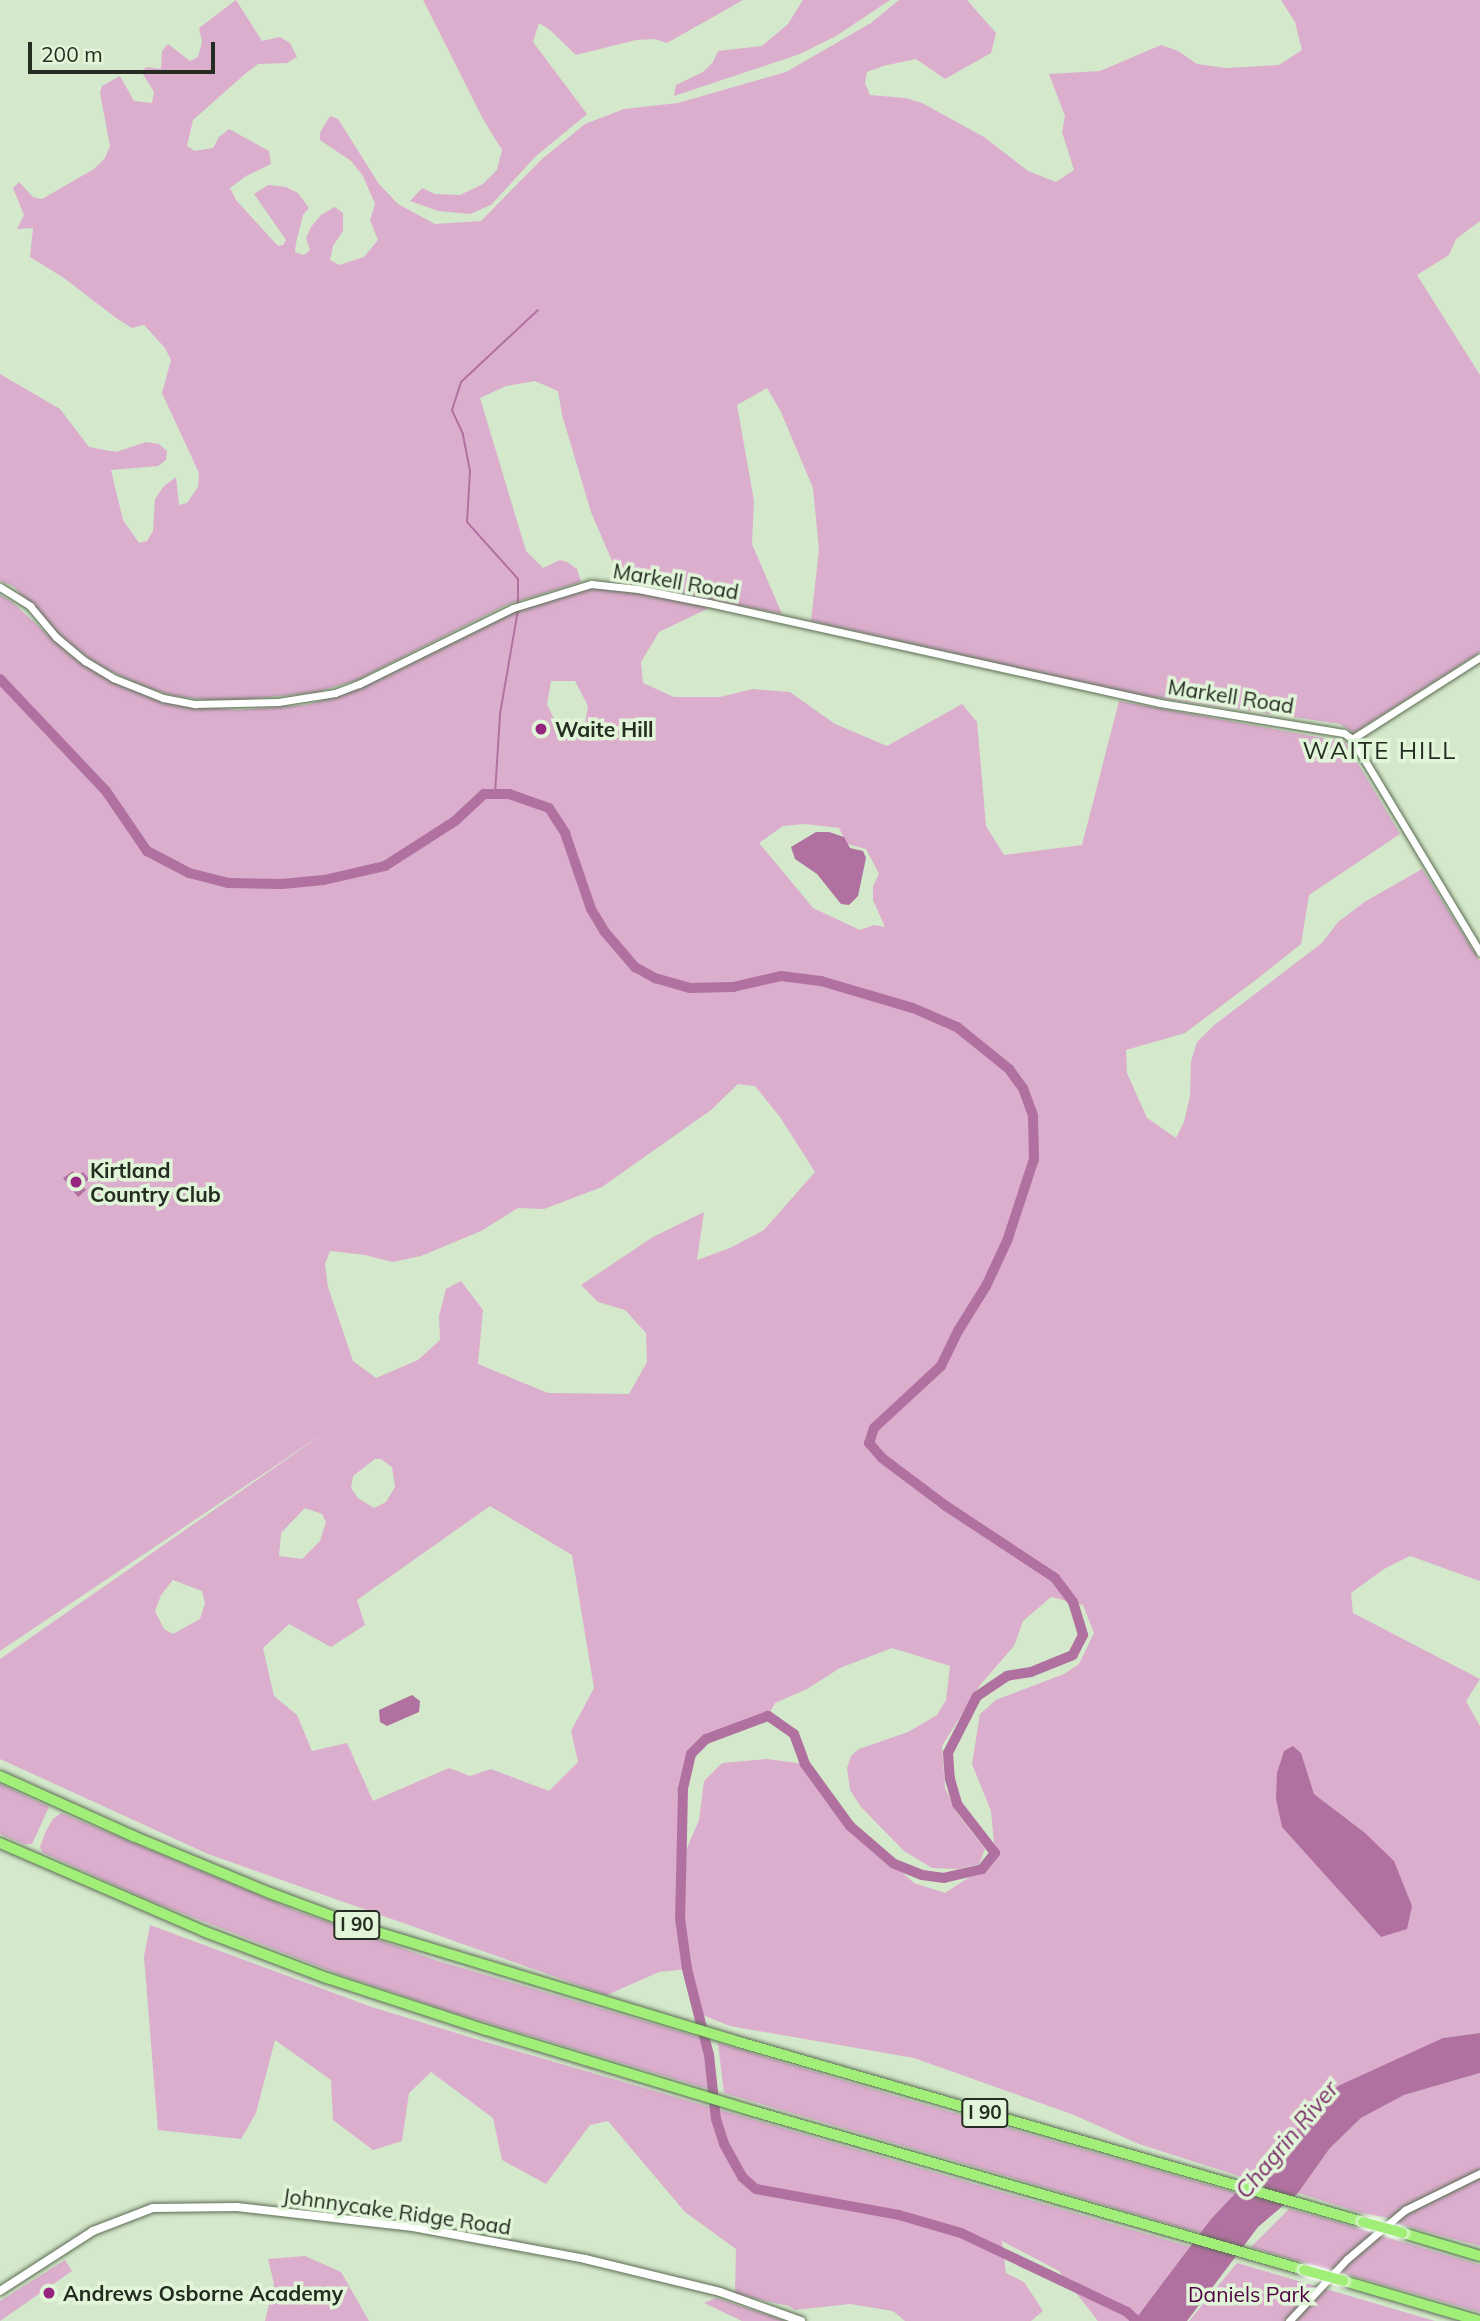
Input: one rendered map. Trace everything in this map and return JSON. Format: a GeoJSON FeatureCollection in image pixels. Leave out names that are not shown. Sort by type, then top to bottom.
{"type":"FeatureCollection","features":[{"type":"Feature","properties":{"kind":"highway","name":"I 90"},"geometry":{"type":"LineString","coordinates":[[0,1776],[133,1836],[319,1911],[739,2042],[1480,2256]]}},
{"type":"Feature","properties":{"kind":"highway"},"geometry":{"type":"LineString","coordinates":[[0,1843],[203,1931],[327,1978],[753,2112],[1480,2321]]}},
{"type":"Feature","properties":{"kind":"main road","name":"Johnnycake Ridge Road"},"geometry":{"type":"LineString","coordinates":[[0,2291],[93,2231],[153,2208],[237,2207],[413,2227],[585,2259],[720,2292],[802,2321]]}},
{"type":"Feature","properties":{"kind":"street","name":"Markell Road"},"geometry":{"type":"LineString","coordinates":[[0,587],[30,606],[56,637],[85,661],[113,678],[163,698],[195,704],[278,702],[335,693],[359,684],[513,608],[591,584],[638,589],[1160,703],[1344,733],[1352,739]]}},
{"type":"Feature","properties":{"kind":"street"},"geometry":{"type":"LineString","coordinates":[[1480,657],[1352,739],[1480,952]]}},
{"type":"Feature","properties":{"kind":"street"},"geometry":{"type":"LineString","coordinates":[[1289,2321],[1375,2234],[1432,2195],[1480,2173]]}},
{"type":"Feature","properties":{"kind":"green space"},"geometry":{"type":"Polygon","coordinates":[[[236,0],[262,41],[280,37],[290,43],[297,57],[287,63],[258,64],[245,74],[193,120],[187,146],[195,151],[213,148],[219,137],[229,129],[269,151],[271,164],[246,176],[230,188],[236,200],[278,246],[283,245],[286,240],[254,194],[268,185],[286,187],[298,193],[309,208],[303,215],[295,252],[304,255],[310,250],[306,238],[311,227],[321,215],[335,207],[343,213],[343,231],[333,246],[330,260],[339,265],[364,257],[378,240],[370,220],[375,204],[363,176],[351,161],[320,140],[320,133],[330,116],[338,119],[379,184],[398,204],[435,224],[481,221],[542,159],[585,124],[624,109],[678,103],[786,72],[871,23],[899,0],[967,0],[996,33],[991,53],[945,79],[916,59],[883,66],[867,72],[865,83],[870,95],[905,98],[922,103],[984,137],[1028,171],[1056,182],[1074,170],[1062,132],[1065,116],[1049,74],[1100,71],[1161,45],[1178,51],[1197,64],[1226,68],[1279,65],[1302,50],[1295,22],[1281,0],[1480,0],[1480,221],[1456,239],[1449,255],[1417,275],[1480,375],[1480,652],[1354,733],[1340,724],[1133,694],[811,621],[819,550],[813,488],[780,410],[767,388],[737,405],[754,501],[752,544],[782,614],[621,582],[591,512],[562,415],[558,391],[535,381],[506,386],[480,398],[526,551],[543,568],[560,560],[567,562],[577,569],[581,582],[508,604],[357,680],[317,692],[224,702],[174,696],[140,685],[96,664],[58,634],[13,586],[0,581],[0,374],[60,409],[89,447],[116,452],[146,442],[159,444],[167,451],[166,460],[158,466],[111,470],[123,520],[139,543],[147,541],[153,531],[155,499],[164,486],[176,477],[179,505],[187,503],[198,487],[199,473],[162,393],[171,360],[165,348],[144,325],[132,328],[64,278],[30,257],[33,228],[17,229],[24,215],[13,188],[19,182],[33,197],[42,199],[94,169],[105,158],[110,146],[100,93],[102,86],[120,76],[134,101],[152,103],[154,92],[141,71],[147,67],[161,69],[162,51],[168,44],[190,61],[198,57],[202,42],[199,28],[236,0]]]}},
{"type":"Feature","properties":{"kind":"green space"},"geometry":{"type":"Polygon","coordinates":[[[423,0],[743,0],[667,43],[655,39],[636,40],[576,55],[539,23],[533,42],[587,114],[535,157],[491,205],[470,214],[438,211],[410,201],[422,188],[435,194],[460,195],[483,184],[497,170],[502,150],[483,119],[423,0]]]}},
{"type":"Feature","properties":{"kind":"green space"},"geometry":{"type":"Polygon","coordinates":[[[803,0],[890,0],[836,36],[800,54],[674,96],[676,85],[703,72],[713,62],[718,51],[762,46],[788,24],[803,0]]]}},
{"type":"Feature","properties":{"kind":"green space"},"geometry":{"type":"Polygon","coordinates":[[[593,588],[639,592],[709,608],[659,632],[641,662],[643,683],[674,697],[720,697],[753,689],[790,692],[835,724],[887,746],[962,704],[977,722],[986,826],[1004,855],[1082,845],[1119,701],[1345,742],[1400,834],[1309,895],[1301,944],[1257,979],[1185,1033],[1126,1050],[1127,1073],[1147,1118],[1176,1138],[1184,1122],[1190,1096],[1191,1061],[1197,1042],[1213,1026],[1322,943],[1338,922],[1366,901],[1422,869],[1480,961],[1480,1581],[1410,1556],[1384,1569],[1351,1593],[1353,1613],[1480,1679],[1466,1701],[1480,1726],[1480,2033],[1443,2038],[1308,2120],[1248,2179],[1139,2144],[1074,2115],[914,2058],[730,2026],[700,2014],[687,1969],[659,1972],[607,1995],[208,1854],[0,1759],[0,1659],[333,1427],[0,1651],[0,595],[12,602],[70,655],[110,680],[163,702],[236,710],[305,705],[333,698],[513,612],[593,588]],[[551,681],[547,704],[554,719],[573,729],[585,724],[588,706],[575,681],[551,681]],[[805,824],[783,826],[759,843],[813,908],[860,930],[874,925],[885,927],[873,900],[873,886],[879,874],[866,849],[847,844],[839,828],[805,824]],[[738,1084],[711,1110],[602,1187],[544,1209],[518,1208],[481,1231],[421,1256],[392,1262],[365,1255],[330,1251],[325,1264],[328,1287],[353,1361],[376,1378],[418,1360],[440,1340],[439,1316],[446,1289],[461,1281],[483,1310],[478,1364],[548,1393],[629,1394],[647,1362],[646,1333],[625,1310],[598,1302],[581,1285],[653,1237],[704,1212],[697,1260],[730,1248],[764,1230],[815,1172],[780,1117],[755,1086],[738,1084]],[[375,1459],[353,1476],[351,1488],[358,1498],[374,1508],[386,1502],[395,1487],[392,1467],[381,1459],[375,1459]],[[490,1506],[357,1600],[365,1625],[331,1647],[289,1624],[263,1648],[274,1696],[297,1715],[312,1751],[347,1743],[373,1801],[449,1768],[470,1776],[491,1769],[549,1791],[578,1762],[571,1731],[594,1688],[572,1555],[490,1506]],[[305,1508],[281,1533],[279,1556],[302,1559],[320,1541],[326,1522],[322,1514],[305,1508]],[[173,1580],[161,1595],[155,1611],[164,1629],[173,1634],[200,1619],[205,1603],[202,1591],[173,1580]],[[1051,1597],[1023,1621],[1014,1646],[980,1685],[942,1746],[945,1788],[957,1813],[985,1849],[979,1864],[958,1869],[932,1868],[904,1851],[861,1807],[850,1790],[847,1768],[851,1756],[859,1749],[908,1732],[937,1715],[946,1700],[950,1666],[892,1648],[840,1668],[807,1689],[775,1703],[768,1716],[706,1739],[691,1753],[683,1790],[684,1855],[699,1820],[704,1781],[722,1763],[767,1759],[805,1764],[850,1826],[914,1883],[945,1893],[982,1869],[995,1853],[991,1811],[972,1764],[980,1714],[996,1700],[1064,1674],[1079,1664],[1094,1633],[1083,1605],[1051,1597]]]}},
{"type":"Feature","properties":{"kind":"green space"},"geometry":{"type":"Polygon","coordinates":[[[0,1784],[49,1807],[32,1844],[24,1844],[0,1834],[0,1784]]]}},
{"type":"Feature","properties":{"kind":"green space"},"geometry":{"type":"Polygon","coordinates":[[[61,1813],[296,1911],[438,1961],[701,2038],[709,2089],[455,2013],[336,1973],[149,1900],[42,1852],[40,1847],[46,1831],[53,1819],[61,1813]]]}},
{"type":"Feature","properties":{"kind":"green space"},"geometry":{"type":"Polygon","coordinates":[[[150,1925],[369,2006],[1191,2247],[1134,2321],[1098,2321],[1059,2271],[1002,2241],[1006,2273],[1024,2282],[1043,2311],[1031,2321],[905,2321],[893,2311],[850,2304],[795,2310],[789,2306],[735,2294],[736,2249],[685,2212],[608,2121],[590,2125],[546,2184],[502,2160],[493,2118],[431,2072],[409,2093],[402,2141],[373,2150],[333,2120],[331,2080],[275,2040],[256,2113],[241,2139],[158,2130],[144,1957],[150,1925]]]}},
{"type":"Feature","properties":{"kind":"green space"},"geometry":{"type":"Polygon","coordinates":[[[718,2043],[1250,2197],[1211,2235],[1187,2229],[724,2093],[718,2043]]]}},
{"type":"Feature","properties":{"kind":"green space"},"geometry":{"type":"Polygon","coordinates":[[[1480,2073],[1480,2171],[1389,2218],[1362,2213],[1298,2193],[1330,2148],[1361,2118],[1404,2095],[1480,2073]]]}},
{"type":"Feature","properties":{"kind":"green space"},"geometry":{"type":"Polygon","coordinates":[[[1480,2177],[1480,2246],[1395,2223],[1421,2205],[1480,2177]]]}},
{"type":"Feature","properties":{"kind":"green space"},"geometry":{"type":"Polygon","coordinates":[[[1289,2209],[1373,2233],[1333,2271],[1251,2247],[1289,2209]]]}},
{"type":"Feature","properties":{"kind":"green space"},"geometry":{"type":"Polygon","coordinates":[[[1379,2235],[1480,2265],[1480,2312],[1339,2272],[1379,2235]]]}},
{"type":"Feature","properties":{"kind":"green space"},"geometry":{"type":"Polygon","coordinates":[[[305,2256],[341,2272],[369,2321],[265,2321],[274,2284],[268,2259],[305,2256]]]}},
{"type":"Feature","properties":{"kind":"green space"},"geometry":{"type":"Polygon","coordinates":[[[65,2260],[72,2271],[0,2321],[0,2301],[65,2260]]]}},
{"type":"Feature","properties":{"kind":"green space","name":"Daniels Park"},"geometry":{"type":"Polygon","coordinates":[[[1237,2263],[1435,2321],[1189,2321],[1237,2263]]]}},
{"type":"Feature","properties":{"kind":"green space"},"geometry":{"type":"Polygon","coordinates":[[[716,2298],[786,2321],[742,2321],[704,2303],[716,2298]]]}},
{"type":"Feature","properties":{"kind":"water"},"geometry":{"type":"Polygon","coordinates":[[[816,832],[829,832],[844,837],[850,848],[863,851],[866,858],[858,896],[849,905],[841,904],[817,874],[795,859],[791,847],[816,832]]]}},
{"type":"Feature","properties":{"kind":"water","name":"Kirtland Country Club"},"geometry":{"type":"Polygon","coordinates":[[[73,1171],[76,1177],[83,1172],[89,1179],[82,1185],[86,1190],[78,1197],[63,1178],[73,1171]]]}},
{"type":"Feature","properties":{"kind":"water"},"geometry":{"type":"Polygon","coordinates":[[[412,1695],[420,1701],[419,1712],[387,1726],[380,1722],[379,1710],[412,1695]]]}},
{"type":"Feature","properties":{"kind":"water"},"geometry":{"type":"Polygon","coordinates":[[[1293,1746],[1301,1753],[1314,1794],[1365,1833],[1394,1861],[1412,1906],[1407,1929],[1381,1937],[1282,1827],[1276,1799],[1277,1773],[1284,1751],[1293,1746]]]}},
{"type":"Feature","properties":{"kind":"water","name":"Chagrin River"},"geometry":{"type":"Polygon","coordinates":[[[1480,2033],[1480,2073],[1404,2095],[1361,2118],[1330,2148],[1298,2193],[1258,2227],[1187,2321],[1134,2321],[1211,2219],[1338,2086],[1443,2038],[1480,2033]]]}},
{"type":"Feature","properties":{"kind":"waterway"},"geometry":{"type":"LineString","coordinates":[[518,605],[518,579],[467,522],[470,471],[463,434],[452,410],[461,382],[538,310]]}},
{"type":"Feature","properties":{"kind":"waterway"},"geometry":{"type":"LineString","coordinates":[[495,794],[500,714],[518,610]]}},
{"type":"Feature","properties":{"kind":"waterway"},"geometry":{"type":"LineString","coordinates":[[0,679],[106,791],[147,851],[189,873],[228,883],[282,884],[324,880],[385,866],[455,821],[484,794],[509,794],[549,808],[565,833],[591,909],[604,931],[635,967],[655,978],[689,988],[733,987],[781,976],[821,981],[913,1008],[957,1027],[1009,1069],[1023,1088],[1033,1116],[1034,1159],[1007,1241],[986,1286],[958,1331],[941,1366],[874,1428],[869,1443],[882,1458],[946,1506],[1055,1578],[1073,1602],[1083,1635],[1073,1655],[1031,1672],[1007,1676],[977,1696],[948,1753],[950,1779],[957,1804],[995,1853],[982,1869],[944,1878],[922,1875],[893,1863],[850,1826],[805,1764],[794,1734],[768,1716],[706,1739],[691,1754],[683,1790],[680,1918],[687,1969],[709,2055],[716,2119],[724,2144],[742,2177],[756,2189],[899,2215],[961,2233],[1127,2312],[1137,2321]]}},
{"type":"Feature","properties":{"kind":"place","name":"Waite Hill"},"geometry":{"type":"Point","coordinates":[541,729]}},
{"type":"Feature","properties":{"kind":"place","name":"Kirtland Country Club"},"geometry":{"type":"Point","coordinates":[76,1182]}},
{"type":"Feature","properties":{"kind":"place","name":"Andrews Osborne Academy"},"geometry":{"type":"Point","coordinates":[49,2293]}},
{"type":"Feature","properties":{"kind":"district","name":"WAITE HILL"},"geometry":{"type":"Point","coordinates":[1380,751]}}]}
